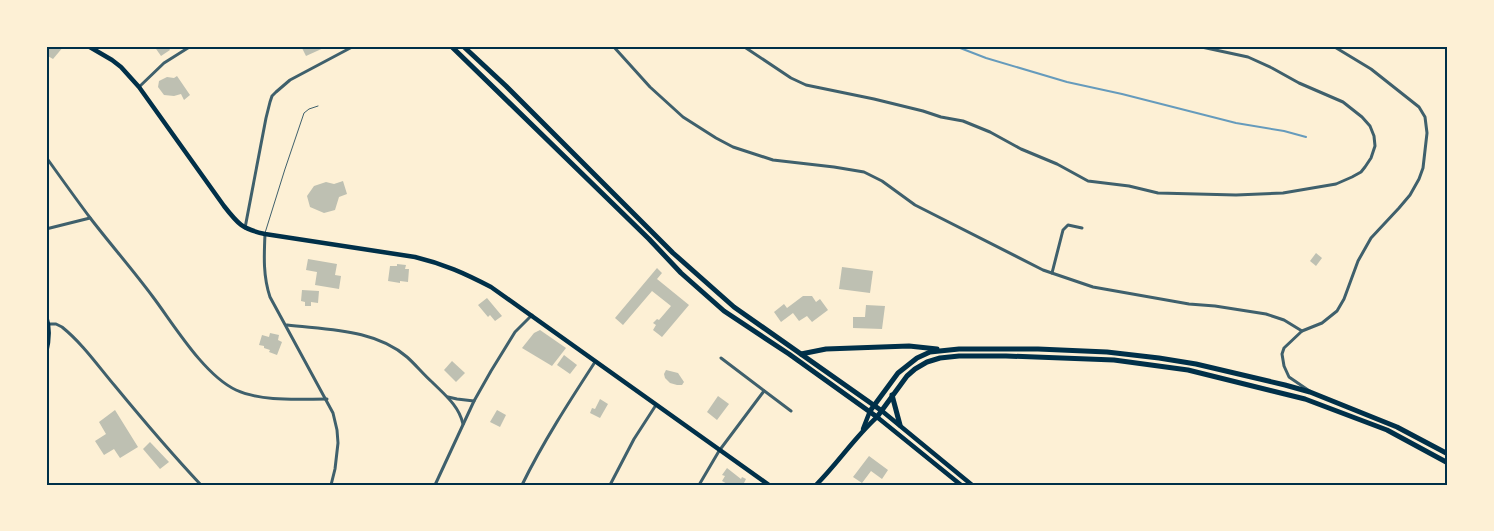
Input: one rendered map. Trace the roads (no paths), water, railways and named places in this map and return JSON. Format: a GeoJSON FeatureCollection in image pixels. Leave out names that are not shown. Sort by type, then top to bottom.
{"type":"FeatureCollection","features":[{"type":"Feature","properties":{"kind":"main road"},"geometry":{"type":"LineString","coordinates":[[88,46],[121,67],[139,87],[224,206],[239,224],[245,228],[265,234],[392,253],[434,262],[461,271],[491,287],[768,485]]}},
{"type":"Feature","properties":{"kind":"main road"},"geometry":{"type":"LineString","coordinates":[[451,46],[649,238],[681,273],[724,311],[870,411],[961,485]]}},
{"type":"Feature","properties":{"kind":"main road"},"geometry":{"type":"LineString","coordinates":[[463,46],[506,86],[673,253],[734,307],[874,405],[972,485]]}},
{"type":"Feature","properties":{"kind":"main road"},"geometry":{"type":"LineString","coordinates":[[46,316],[49,324],[49,341],[46,353]]}},
{"type":"Feature","properties":{"kind":"main road"},"geometry":{"type":"LineString","coordinates":[[801,354],[826,349],[909,346],[943,350],[1038,349],[1107,352],[1196,364],[1310,392],[1397,427],[1448,454]]}},
{"type":"Feature","properties":{"kind":"main road"},"geometry":{"type":"LineString","coordinates":[[862,430],[870,411],[898,373],[923,354],[943,350]]}},
{"type":"Feature","properties":{"kind":"main road"},"geometry":{"type":"LineString","coordinates":[[816,485],[829,472],[862,430],[877,417],[903,380],[915,369],[927,362],[940,358],[959,356],[1031,356],[1114,360],[1188,370],[1305,399],[1387,430],[1448,463]]}},
{"type":"Feature","properties":{"kind":"main road"},"geometry":{"type":"LineString","coordinates":[[892,395],[900,425]]}},
{"type":"Feature","properties":{"kind":"main road"},"geometry":{"type":"LineString","coordinates":[[935,465],[939,458]]}},
{"type":"Feature","properties":{"kind":"street"},"geometry":{"type":"LineString","coordinates":[[139,87],[164,63],[191,46]]}},
{"type":"Feature","properties":{"kind":"street"},"geometry":{"type":"LineString","coordinates":[[245,228],[272,96],[290,80],[354,46]]}},
{"type":"Feature","properties":{"kind":"street"},"geometry":{"type":"LineString","coordinates":[[613,46],[650,87],[683,117],[733,147],[773,160],[864,172],[915,205],[1043,270],[1093,287],[1189,304],[1266,314],[1284,320],[1302,331]]}},
{"type":"Feature","properties":{"kind":"street"},"geometry":{"type":"LineString","coordinates":[[743,46],[791,78],[806,85],[874,99],[940,117],[963,121],[1057,164],[1088,181],[1129,186],[1158,193],[1236,195],[1283,193],[1336,184],[1352,178],[1365,167],[1371,158],[1375,146],[1374,136],[1370,126],[1362,116],[1343,102],[1299,83],[1248,57],[1197,46]]}},
{"type":"Feature","properties":{"kind":"street"},"geometry":{"type":"LineString","coordinates":[[1310,392],[1290,377],[1284,366],[1282,354],[1284,348],[1302,331],[1322,324],[1337,311],[1344,299],[1358,261],[1371,238],[1400,208],[1419,179],[1427,133],[1424,113],[1419,107],[1371,69],[1333,46]]}},
{"type":"Feature","properties":{"kind":"street"},"geometry":{"type":"LineString","coordinates":[[46,157],[90,218],[153,297],[178,333],[209,369],[227,386],[259,397],[327,399]]}},
{"type":"Feature","properties":{"kind":"street"},"geometry":{"type":"LineString","coordinates":[[46,229],[90,218]]}},
{"type":"Feature","properties":{"kind":"street"},"geometry":{"type":"LineString","coordinates":[[1052,273],[1063,230],[1068,225],[1082,228]]}},
{"type":"Feature","properties":{"kind":"street"},"geometry":{"type":"LineString","coordinates":[[265,234],[264,264],[267,288],[274,307],[327,399],[336,420],[338,444],[336,469],[331,485]]}},
{"type":"Feature","properties":{"kind":"street"},"geometry":{"type":"LineString","coordinates":[[435,485],[474,400],[510,338],[532,316]]}},
{"type":"Feature","properties":{"kind":"street"},"geometry":{"type":"LineString","coordinates":[[49,324],[56,324],[62,327],[92,356],[140,417],[201,485]]}},
{"type":"Feature","properties":{"kind":"street"},"geometry":{"type":"LineString","coordinates":[[286,325],[358,334],[385,343],[407,357],[447,397],[458,410],[463,424]]}},
{"type":"Feature","properties":{"kind":"street"},"geometry":{"type":"LineString","coordinates":[[721,358],[791,411]]}},
{"type":"Feature","properties":{"kind":"street"},"geometry":{"type":"LineString","coordinates":[[522,485],[559,418],[595,362]]}},
{"type":"Feature","properties":{"kind":"street"},"geometry":{"type":"LineString","coordinates":[[699,485],[719,451],[764,391]]}},
{"type":"Feature","properties":{"kind":"street"},"geometry":{"type":"LineString","coordinates":[[447,397],[457,400],[474,400]]}},
{"type":"Feature","properties":{"kind":"street"},"geometry":{"type":"LineString","coordinates":[[610,485],[634,439],[656,405]]}},
{"type":"Feature","properties":{"kind":"lane"},"geometry":{"type":"LineString","coordinates":[[265,234],[284,168],[297,137],[304,113],[318,106]]}},
{"type":"Feature","properties":{"kind":"waterway"},"geometry":{"type":"LineString","coordinates":[[955,46],[986,58],[1067,82],[1236,123],[1284,131],[1306,137]]}}]}
